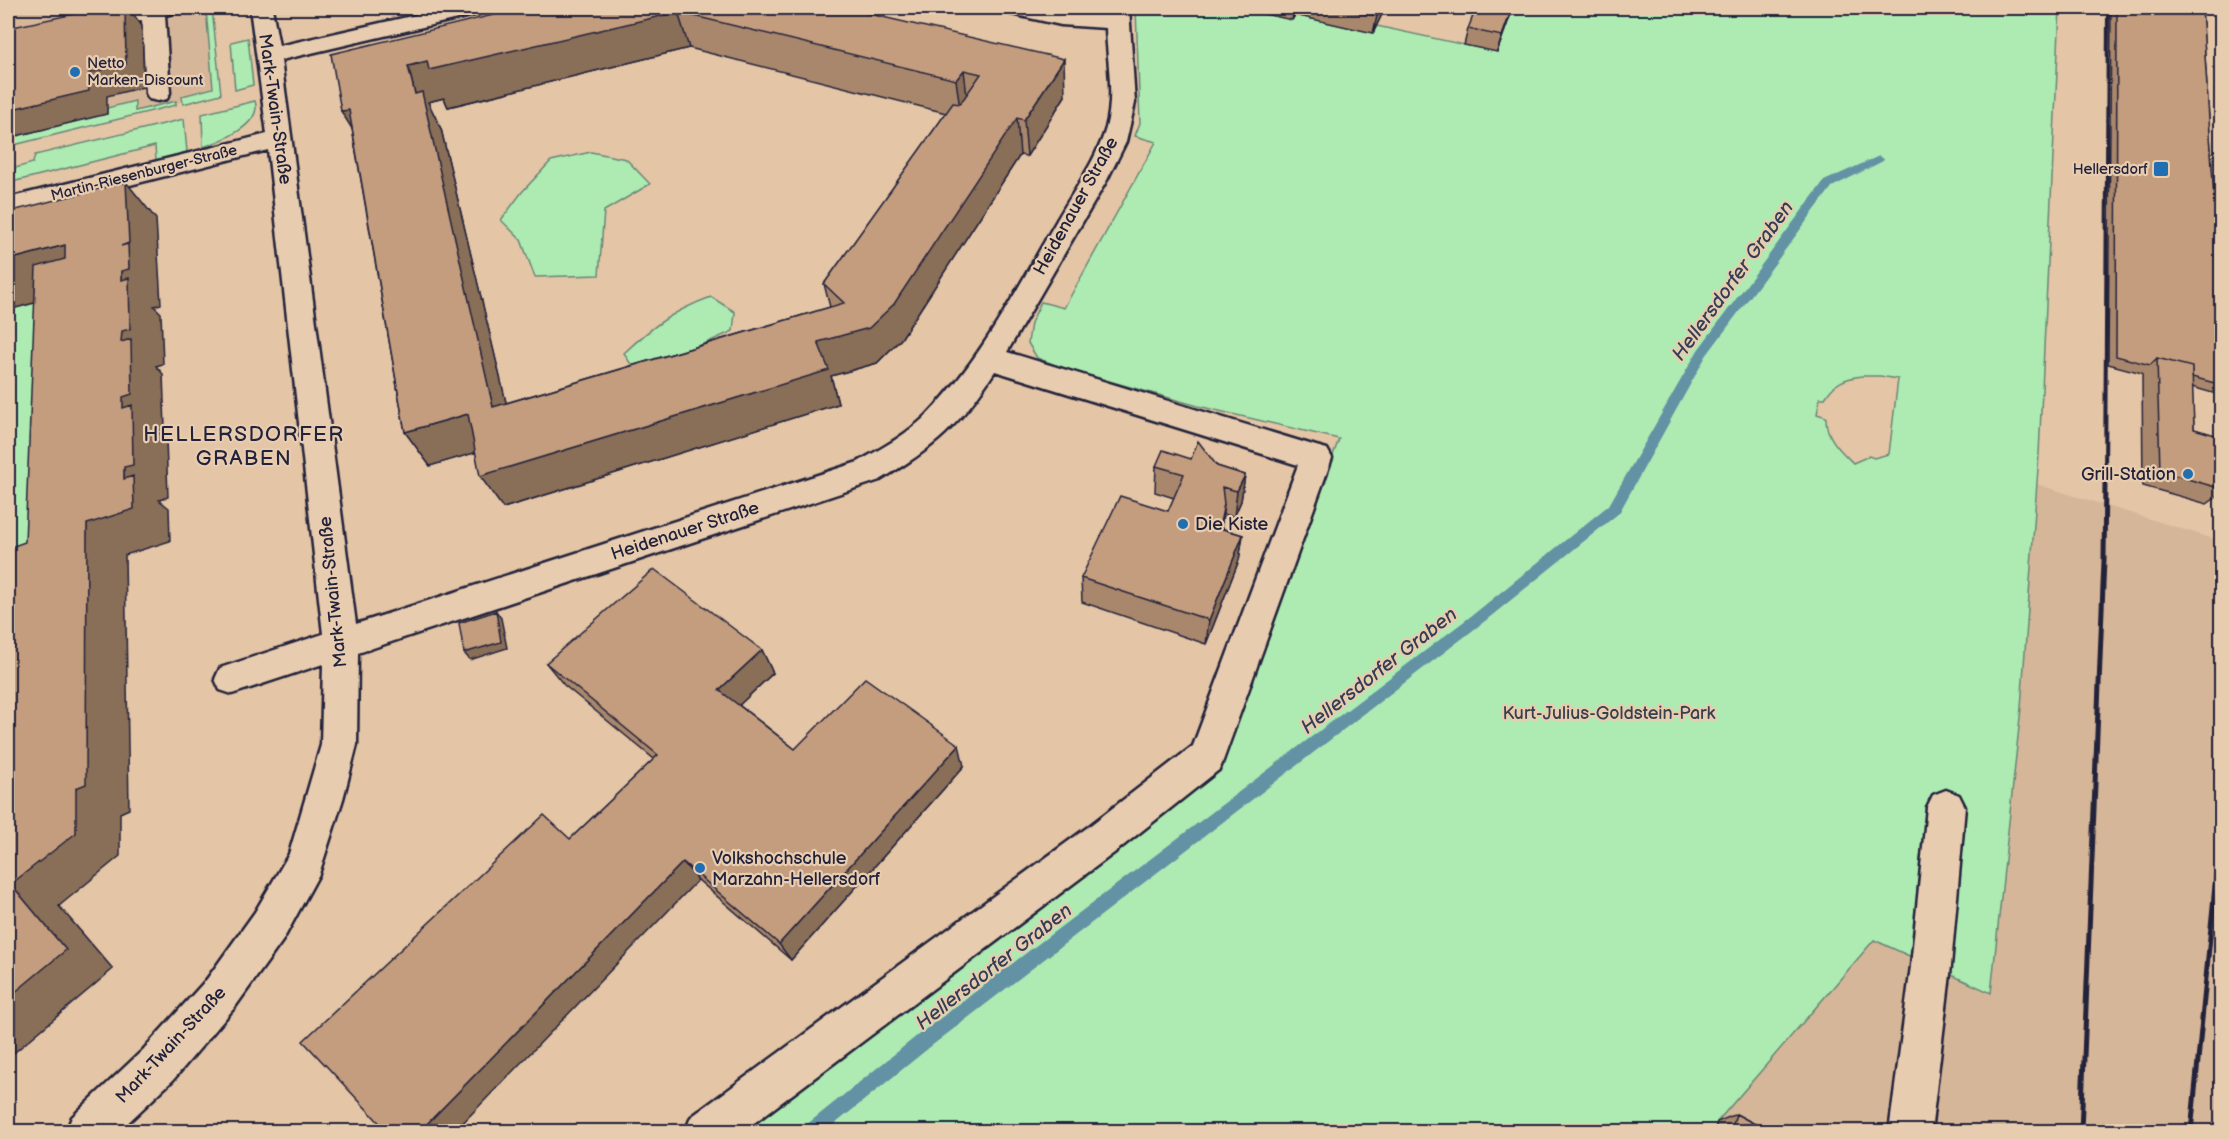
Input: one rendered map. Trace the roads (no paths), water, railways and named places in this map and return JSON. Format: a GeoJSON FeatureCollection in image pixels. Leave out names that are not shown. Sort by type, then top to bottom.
{"type":"FeatureCollection","features":[{"type":"Feature","properties":{"kind":"street"},"geometry":{"type":"LineString","coordinates":[[8,43],[157,8],[158,93]]}},
{"type":"Feature","properties":{"kind":"street","name":"Mark-Twain-Straße"},"geometry":{"type":"LineString","coordinates":[[87,1131],[158,1065],[221,993],[269,926],[306,861],[339,745],[341,642],[280,139],[261,8]]}},
{"type":"Feature","properties":{"kind":"street"},"geometry":{"type":"LineString","coordinates":[[268,56],[475,8]]}},
{"type":"Feature","properties":{"kind":"street"},"geometry":{"type":"LineString","coordinates":[[1015,8],[1061,18],[1117,15]]}},
{"type":"Feature","properties":{"kind":"street","name":"Heidenauer Straße"},"geometry":{"type":"LineString","coordinates":[[232,679],[869,471],[909,447],[941,420],[990,358],[1102,164],[1121,118],[1122,88],[1117,15]]}},
{"type":"Feature","properties":{"kind":"street","name":"Martin-Riesenburger-Straße"},"geometry":{"type":"LineString","coordinates":[[8,207],[280,139]]}},
{"type":"Feature","properties":{"kind":"street"},"geometry":{"type":"LineString","coordinates":[[706,1131],[1101,840],[1207,757],[1316,458],[990,358]]}},
{"type":"Feature","properties":{"kind":"street"},"geometry":{"type":"LineString","coordinates":[[1911,1131],[1931,966],[1946,807]]}},
{"type":"Feature","properties":{"kind":"waterway","name":"Hellersdorfer Graben"},"geometry":{"type":"LineString","coordinates":[[811,1132],[924,1041],[1480,617],[1614,509],[1702,353],[1828,184],[1879,159]]}},
{"type":"Feature","properties":{"kind":"railway"},"geometry":{"type":"LineString","coordinates":[[2105,484],[2108,8]]}},
{"type":"Feature","properties":{"kind":"railway"},"geometry":{"type":"LineString","coordinates":[[2219,373],[2222,424]]}},
{"type":"Feature","properties":{"kind":"railway"},"geometry":{"type":"LineString","coordinates":[[2081,1132],[2104,560],[2105,482]]}},
{"type":"Feature","properties":{"kind":"railway"},"geometry":{"type":"LineString","coordinates":[[2191,1132],[2218,855],[2222,789]]}},
{"type":"Feature","properties":{"kind":"place","name":"Netto Marken-Discount"},"geometry":{"type":"Point","coordinates":[75,72]}},
{"type":"Feature","properties":{"kind":"place","name":"Hellersdorf"},"geometry":{"type":"Point","coordinates":[2161,169]}},
{"type":"Feature","properties":{"kind":"place","name":"Grill-Station"},"geometry":{"type":"Point","coordinates":[2188,474]}},
{"type":"Feature","properties":{"kind":"place","name":"Die Kiste"},"geometry":{"type":"Point","coordinates":[1183,524]}},
{"type":"Feature","properties":{"kind":"place","name":"Volkshochschule Marzahn-Hellersdorf"},"geometry":{"type":"Point","coordinates":[700,868]}},
{"type":"Feature","properties":{"kind":"district","name":"HELLERSDORFER GRABEN"},"geometry":{"type":"Point","coordinates":[244,446]}},
{"type":"Feature","properties":{"kind":"park label","name":"Kurt-Julius-Goldstein-Park"},"geometry":{"type":"Point","coordinates":[1609,713]}}]}
